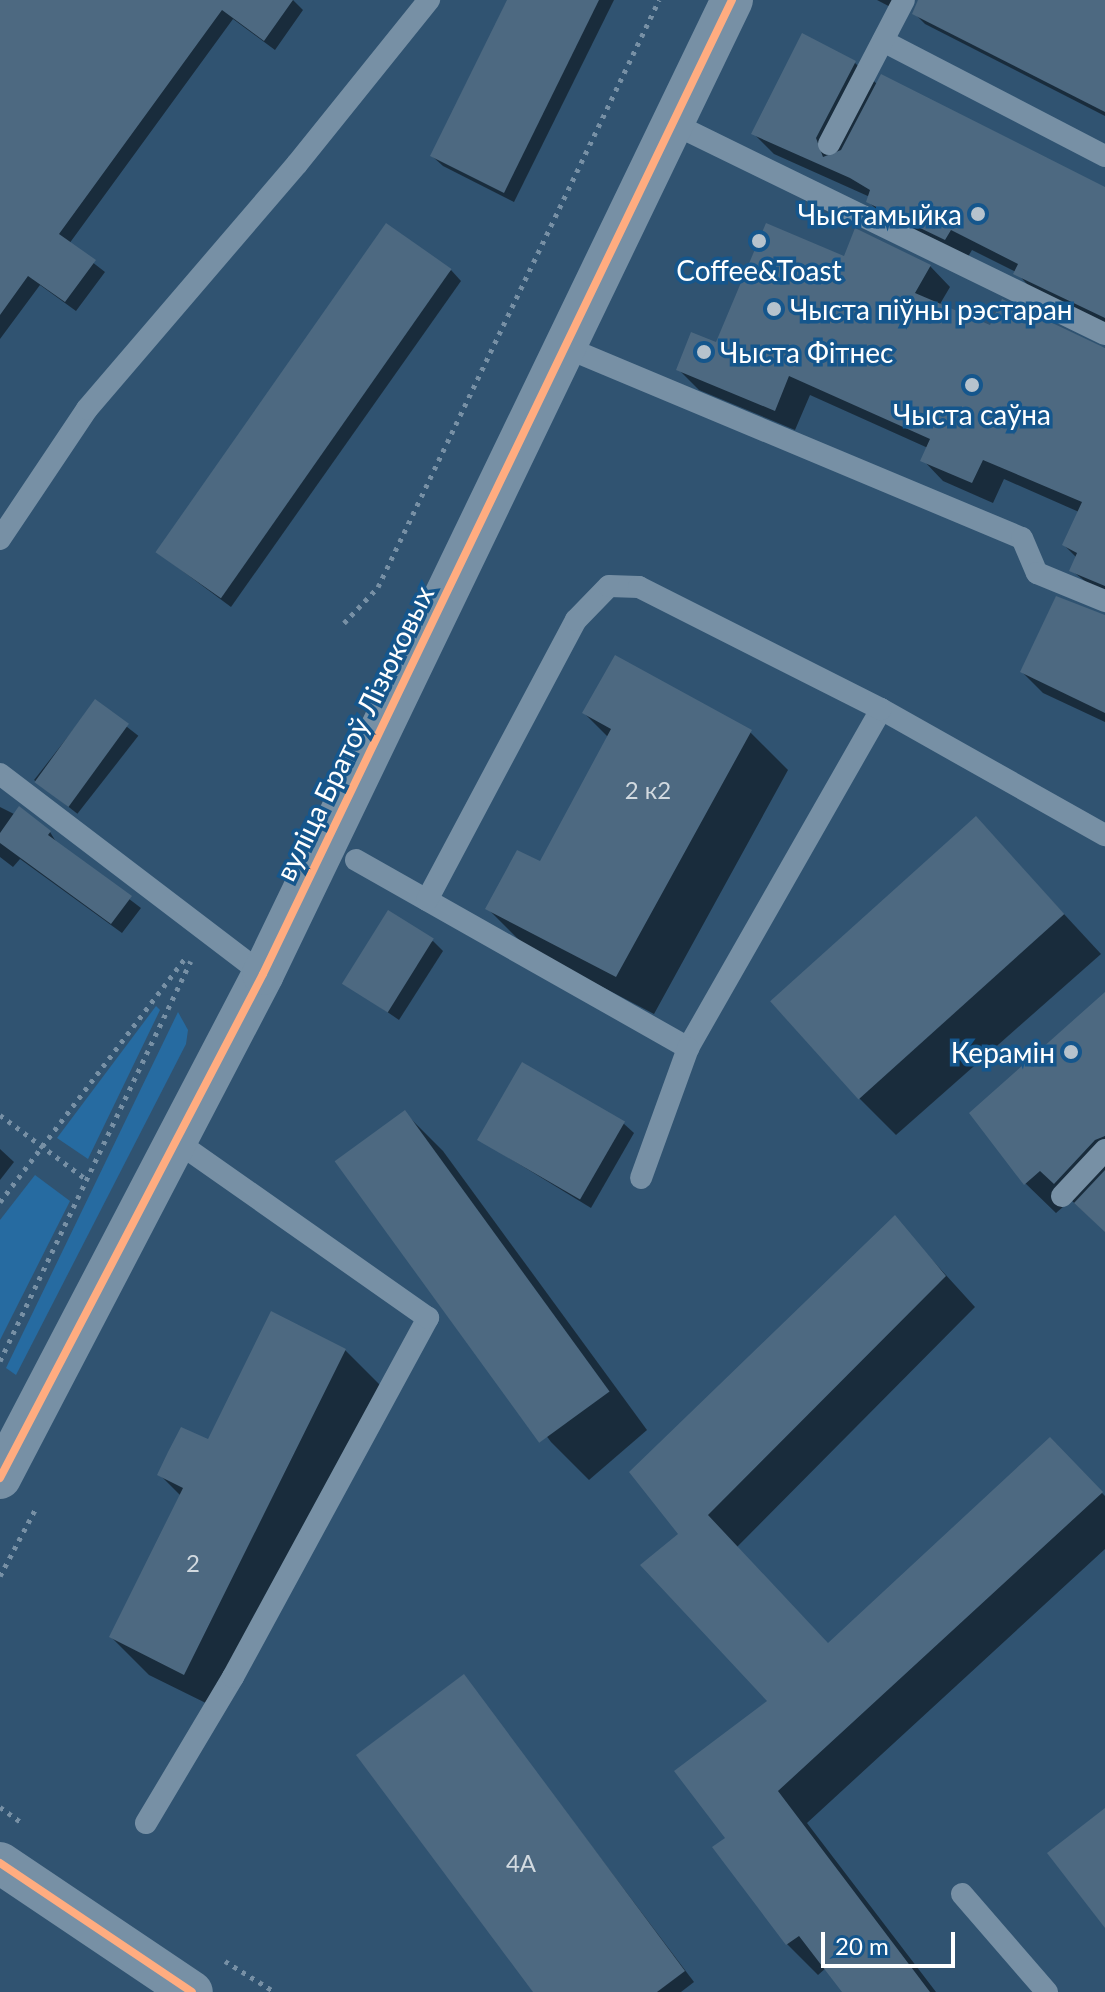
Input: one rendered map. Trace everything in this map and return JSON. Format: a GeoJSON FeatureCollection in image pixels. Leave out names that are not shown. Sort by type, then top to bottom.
{"type":"FeatureCollection","features":[{"type":"Feature","properties":{"kind":"street","name":"вуліца Братоў Лізюковых"},"geometry":{"type":"LineString","coordinates":[[0,1478],[263,974],[732,0]]}},
{"type":"Feature","properties":{"kind":"street"},"geometry":{"type":"LineString","coordinates":[[0,1863],[192,1992]]}},
{"type":"Feature","properties":{"kind":"lane"},"geometry":{"type":"LineString","coordinates":[[0,539],[87,409],[297,164],[429,0]]}},
{"type":"Feature","properties":{"kind":"lane"},"geometry":{"type":"LineString","coordinates":[[829,144],[904,0]]}},
{"type":"Feature","properties":{"kind":"lane"},"geometry":{"type":"LineString","coordinates":[[883,41],[1105,156]]}},
{"type":"Feature","properties":{"kind":"lane"},"geometry":{"type":"LineString","coordinates":[[674,124],[1105,334]]}},
{"type":"Feature","properties":{"kind":"lane"},"geometry":{"type":"LineString","coordinates":[[565,347],[1022,538],[1037,573],[1105,601]]}},
{"type":"Feature","properties":{"kind":"lane"},"geometry":{"type":"LineString","coordinates":[[427,900],[576,620],[609,586],[639,587],[881,709],[1105,835]]}},
{"type":"Feature","properties":{"kind":"lane"},"geometry":{"type":"LineString","coordinates":[[641,1178],[688,1048],[881,709]]}},
{"type":"Feature","properties":{"kind":"lane"},"geometry":{"type":"LineString","coordinates":[[0,774],[263,974]]}},
{"type":"Feature","properties":{"kind":"lane"},"geometry":{"type":"LineString","coordinates":[[356,860],[688,1048]]}},
{"type":"Feature","properties":{"kind":"lane"},"geometry":{"type":"LineString","coordinates":[[146,1823],[233,1677],[428,1318],[176,1141]]}},
{"type":"Feature","properties":{"kind":"lane"},"geometry":{"type":"LineString","coordinates":[[1062,1196],[1105,1150]]}},
{"type":"Feature","properties":{"kind":"lane"},"geometry":{"type":"LineString","coordinates":[[962,1894],[1047,1992]]}},
{"type":"Feature","properties":{"kind":"path"},"geometry":{"type":"LineString","coordinates":[[344,623],[378,587],[659,0]]}},
{"type":"Feature","properties":{"kind":"path"},"geometry":{"type":"LineString","coordinates":[[0,1202],[205,931]]}},
{"type":"Feature","properties":{"kind":"path"},"geometry":{"type":"LineString","coordinates":[[0,1361],[205,931]]}},
{"type":"Feature","properties":{"kind":"path"},"geometry":{"type":"LineString","coordinates":[[0,1115],[86,1179]]}},
{"type":"Feature","properties":{"kind":"path"},"geometry":{"type":"LineString","coordinates":[[213,1953],[275,1992]]}},
{"type":"Feature","properties":{"kind":"shaded area"},"geometry":{"type":"Polygon","coordinates":[[[156,1006],[160,1010],[88,1159],[57,1138],[156,1006]]]}},
{"type":"Feature","properties":{"kind":"shaded area"},"geometry":{"type":"Polygon","coordinates":[[[178,1012],[188,1030],[186,1044],[16,1375],[6,1368],[178,1012]]]}},
{"type":"Feature","properties":{"kind":"shaded area"},"geometry":{"type":"Polygon","coordinates":[[[35,1175],[70,1201],[0,1340],[0,1220],[35,1175]]]}},
{"type":"Feature","properties":{"kind":"building"},"geometry":{"type":"Polygon","coordinates":[[[0,0],[293,0],[264,41],[222,10],[59,234],[96,260],[65,302],[28,276],[0,315],[0,0]]]}},
{"type":"Feature","properties":{"kind":"building"},"geometry":{"type":"Polygon","coordinates":[[[507,0],[599,0],[504,193],[430,156],[507,0]]]}},
{"type":"Feature","properties":{"kind":"building"},"geometry":{"type":"Polygon","coordinates":[[[918,0],[1105,0],[1105,112],[912,14],[918,0]]]}},
{"type":"Feature","properties":{"kind":"building"},"geometry":{"type":"Polygon","coordinates":[[[802,33],[856,61],[816,138],[823,157],[841,150],[881,74],[1105,187],[1105,318],[1013,274],[1018,264],[951,230],[945,240],[866,202],[870,190],[850,178],[751,134],[802,33]]]}},
{"type":"Feature","properties":{"kind":"building"},"geometry":{"type":"Polygon","coordinates":[[[386,223],[452,269],[221,598],[155,552],[386,223]]]}},
{"type":"Feature","properties":{"kind":"building"},"geometry":{"type":"Polygon","coordinates":[[[766,223],[844,256],[855,228],[931,265],[915,293],[990,325],[1002,299],[1105,348],[1105,586],[1069,571],[1077,553],[1062,545],[1082,502],[983,460],[972,483],[920,461],[930,439],[789,376],[775,411],[676,370],[691,332],[716,342],[766,223]]]}},
{"type":"Feature","properties":{"kind":"building"},"geometry":{"type":"Polygon","coordinates":[[[1056,596],[1105,615],[1105,713],[1020,672],[1056,596]]]}},
{"type":"Feature","properties":{"kind":"building"},"geometry":{"type":"Polygon","coordinates":[[[615,655],[752,730],[616,977],[485,909],[517,850],[540,861],[611,729],[582,713],[615,655]]]}},
{"type":"Feature","properties":{"kind":"building"},"geometry":{"type":"Polygon","coordinates":[[[95,699],[129,724],[68,807],[34,782],[95,699]]]}},
{"type":"Feature","properties":{"kind":"building"},"geometry":{"type":"Polygon","coordinates":[[[19,806],[51,831],[48,835],[132,896],[111,924],[0,843],[0,833],[19,806]]]}},
{"type":"Feature","properties":{"kind":"building"},"geometry":{"type":"Polygon","coordinates":[[[976,816],[1064,914],[858,1099],[770,1001],[976,816]]]}},
{"type":"Feature","properties":{"kind":"building"},"geometry":{"type":"Polygon","coordinates":[[[388,910],[434,939],[388,1012],[342,984],[388,910]]]}},
{"type":"Feature","properties":{"kind":"building","name":"Керамін"},"geometry":{"type":"Polygon","coordinates":[[[1105,992],[1105,1136],[1095,1140],[1054,1184],[1040,1171],[1024,1185],[969,1113],[1105,992]]]}},
{"type":"Feature","properties":{"kind":"building"},"geometry":{"type":"Polygon","coordinates":[[[522,1062],[625,1122],[580,1199],[477,1140],[522,1062]]]}},
{"type":"Feature","properties":{"kind":"building"},"geometry":{"type":"Polygon","coordinates":[[[405,1110],[610,1392],[539,1443],[335,1161],[405,1110]]]}},
{"type":"Feature","properties":{"kind":"building"},"geometry":{"type":"Polygon","coordinates":[[[1105,1170],[1105,1232],[1074,1203],[1105,1170]]]}},
{"type":"Feature","properties":{"kind":"building"},"geometry":{"type":"Polygon","coordinates":[[[895,1215],[946,1276],[708,1515],[828,1643],[1050,1437],[1103,1492],[778,1791],[930,1992],[842,1992],[799,1936],[786,1945],[712,1847],[725,1838],[674,1771],[767,1701],[640,1565],[678,1534],[629,1472],[895,1215]]]}},
{"type":"Feature","properties":{"kind":"building"},"geometry":{"type":"Polygon","coordinates":[[[271,1311],[346,1349],[184,1675],[109,1637],[183,1488],[157,1475],[168,1452],[181,1427],[208,1439],[271,1311]]]}},
{"type":"Feature","properties":{"kind":"building"},"geometry":{"type":"Polygon","coordinates":[[[464,1674],[685,1971],[657,1992],[533,1992],[356,1755],[464,1674]]]}},
{"type":"Feature","properties":{"kind":"building"},"geometry":{"type":"Polygon","coordinates":[[[1105,1808],[1105,1928],[1047,1853],[1105,1808]]]}},
{"type":"Feature","properties":{"kind":"cycle path"},"geometry":{"type":"LineString","coordinates":[[0,1478],[263,974],[732,0]]}},
{"type":"Feature","properties":{"kind":"cycle path"},"geometry":{"type":"LineString","coordinates":[[0,1863],[192,1992]]}},
{"type":"Feature","properties":{"kind":"place","name":"Чыстамыйка"},"geometry":{"type":"Point","coordinates":[978,214]}},
{"type":"Feature","properties":{"kind":"place","name":"Coffee&Toast"},"geometry":{"type":"Point","coordinates":[759,241]}},
{"type":"Feature","properties":{"kind":"place","name":"Чыста піўны рэстаран"},"geometry":{"type":"Point","coordinates":[774,309]}},
{"type":"Feature","properties":{"kind":"place","name":"Чыста Фітнес"},"geometry":{"type":"Point","coordinates":[704,352]}},
{"type":"Feature","properties":{"kind":"place","name":"Чыста саўна"},"geometry":{"type":"Point","coordinates":[972,385]}},
{"type":"Feature","properties":{"kind":"place","name":"Керамін"},"geometry":{"type":"Point","coordinates":[1071,1052]}}]}
